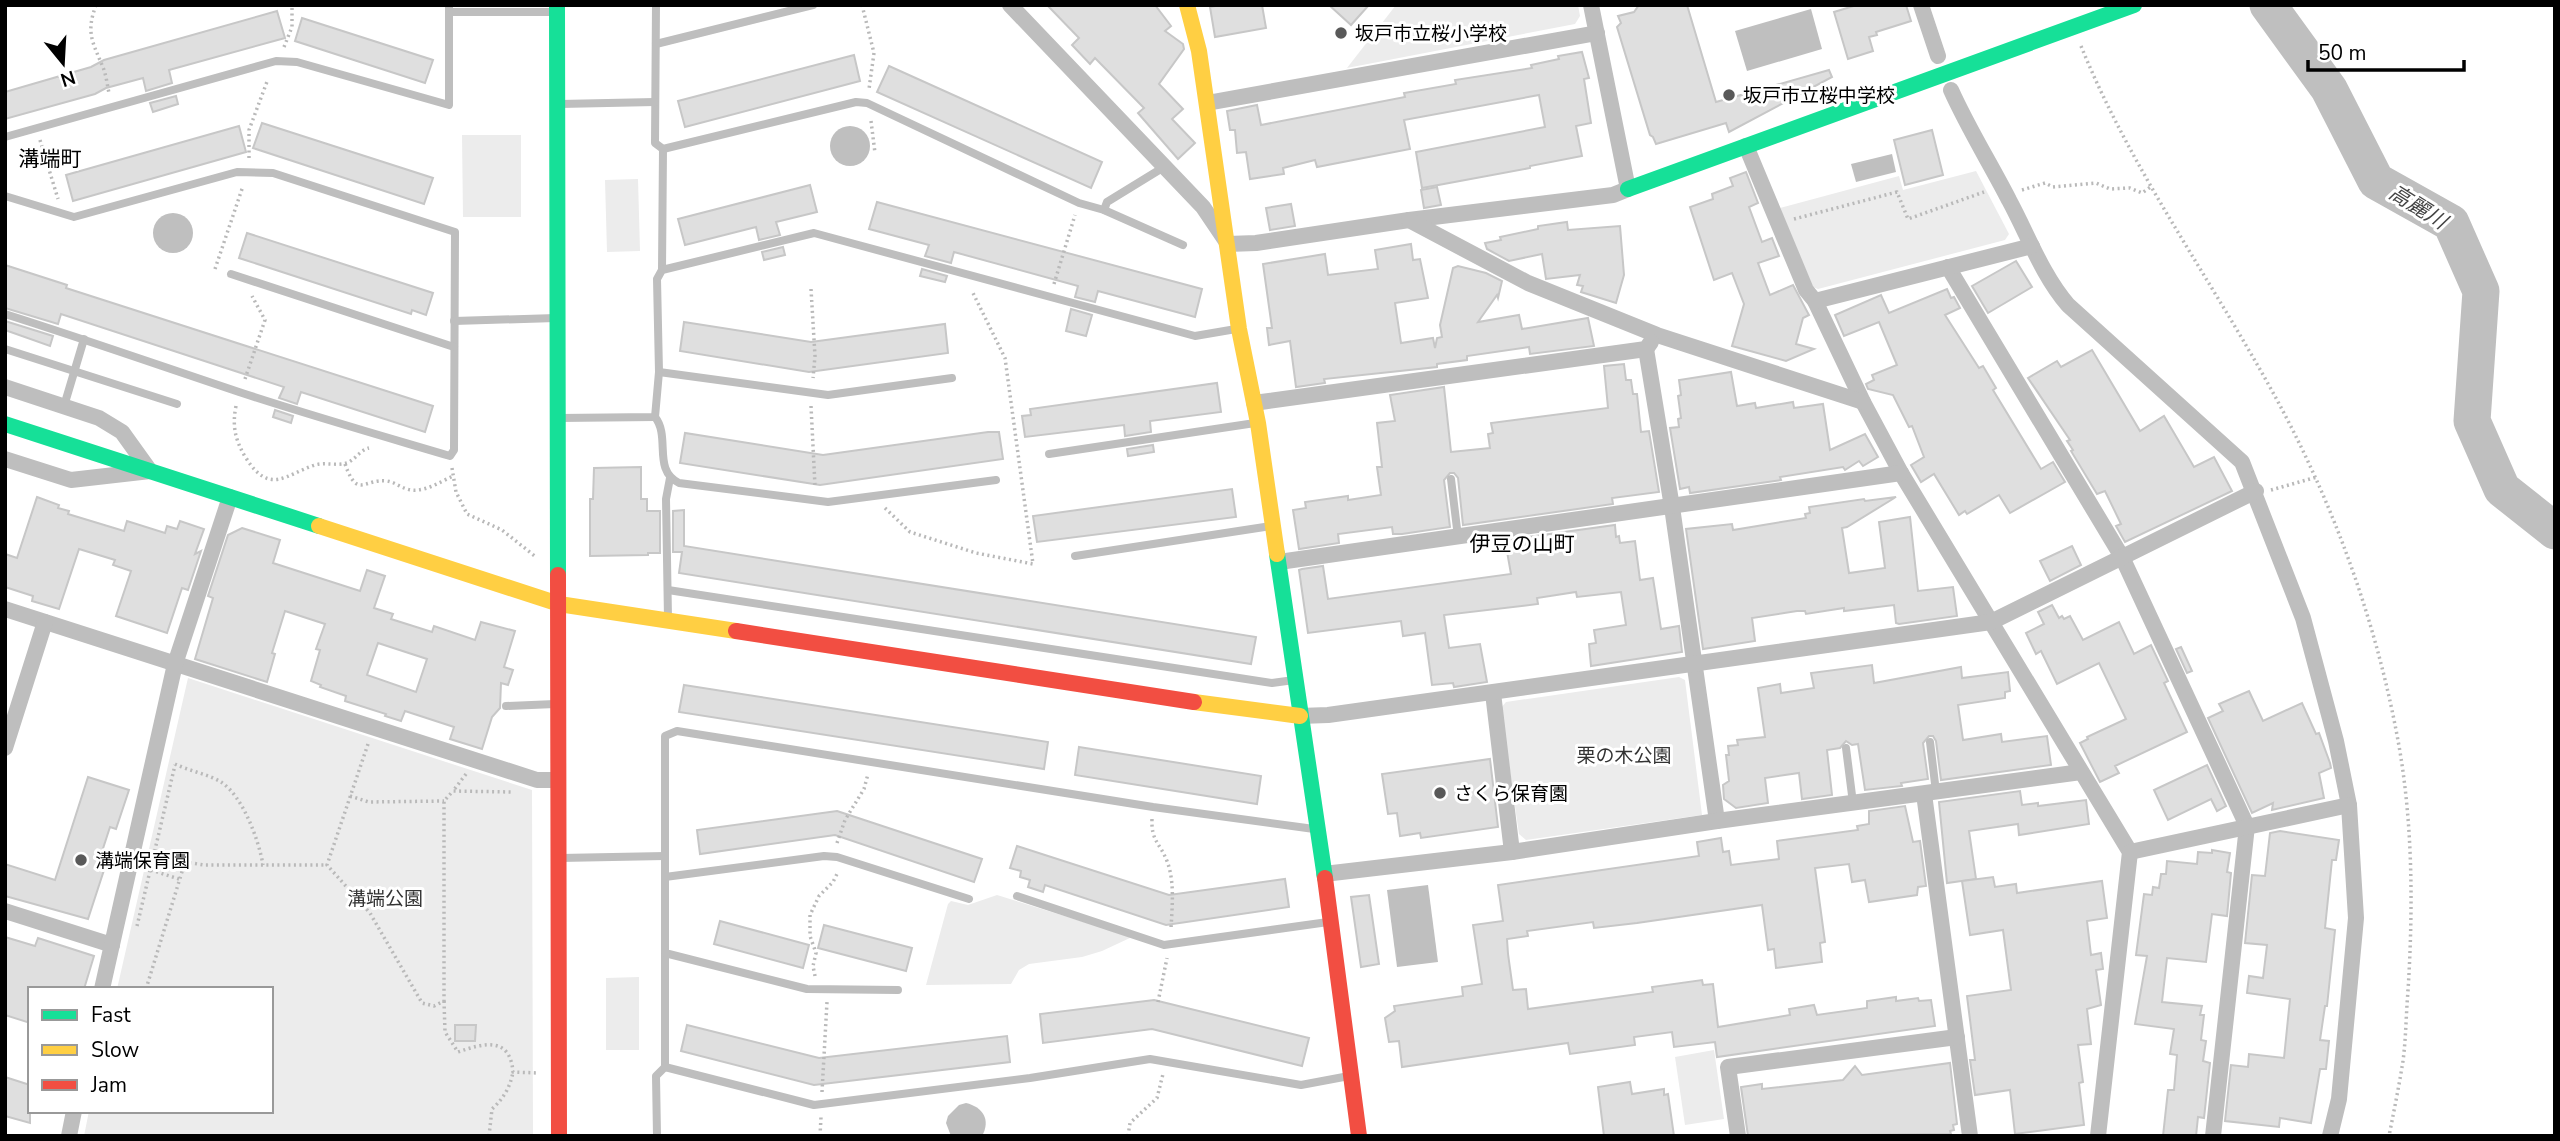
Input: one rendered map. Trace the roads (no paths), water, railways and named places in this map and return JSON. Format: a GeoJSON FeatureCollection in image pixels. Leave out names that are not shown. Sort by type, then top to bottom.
{"type":"FeatureCollection","features":[{"type":"Feature","properties":{"kind":"street"},"geometry":{"type":"LineString","coordinates":[[1010,5],[1203,207],[1228,244]]}},
{"type":"Feature","properties":{"kind":"street"},"geometry":{"type":"LineString","coordinates":[[1187,5],[1199,51],[1239,329],[1258,422],[1331,922],[1359,1136]]}},
{"type":"Feature","properties":{"kind":"street"},"geometry":{"type":"LineString","coordinates":[[1591,5],[1628,189]]}},
{"type":"Feature","properties":{"kind":"street"},"geometry":{"type":"LineString","coordinates":[[1921,5],[1938,56]]}},
{"type":"Feature","properties":{"kind":"street"},"geometry":{"type":"LineString","coordinates":[[1228,244],[1256,243],[1409,220],[1614,195],[2134,5]]}},
{"type":"Feature","properties":{"kind":"street"},"geometry":{"type":"LineString","coordinates":[[557,9],[559,1136]]}},
{"type":"Feature","properties":{"kind":"street"},"geometry":{"type":"LineString","coordinates":[[1207,103],[1597,33]]}},
{"type":"Feature","properties":{"kind":"street"},"geometry":{"type":"LineString","coordinates":[[1951,90],[2054,289],[2236,455],[2256,491],[2303,618],[2336,741],[2348,805],[2356,918],[2339,1099],[2330,1136]]}},
{"type":"Feature","properties":{"kind":"street"},"geometry":{"type":"LineString","coordinates":[[1746,146],[1806,290],[1815,301],[1863,402],[1901,473],[2130,852],[2098,1136]]}},
{"type":"Feature","properties":{"kind":"street"},"geometry":{"type":"LineString","coordinates":[[1409,220],[1528,283],[1657,335],[1863,402]]}},
{"type":"Feature","properties":{"kind":"street"},"geometry":{"type":"LineString","coordinates":[[1815,301],[2032,246]]}},
{"type":"Feature","properties":{"kind":"street"},"geometry":{"type":"LineString","coordinates":[[1948,267],[2122,557],[2247,826],[2213,1136]]}},
{"type":"Feature","properties":{"kind":"street"},"geometry":{"type":"LineString","coordinates":[[1254,403],[1646,349],[1657,335]]}},
{"type":"Feature","properties":{"kind":"street"},"geometry":{"type":"LineString","coordinates":[[1646,349],[1672,507],[1717,821]]}},
{"type":"Feature","properties":{"kind":"street"},"geometry":{"type":"LineString","coordinates":[[5,387],[99,418],[122,432],[150,471]]}},
{"type":"Feature","properties":{"kind":"street"},"geometry":{"type":"LineString","coordinates":[[5,424],[559,604],[1300,716],[1328,715],[1493,693],[1991,622],[2256,491]]}},
{"type":"Feature","properties":{"kind":"street"},"geometry":{"type":"LineString","coordinates":[[5,459],[71,480],[150,471]]}},
{"type":"Feature","properties":{"kind":"street"},"geometry":{"type":"LineString","coordinates":[[1279,562],[1901,473]]}},
{"type":"Feature","properties":{"kind":"street"},"geometry":{"type":"LineString","coordinates":[[102,987],[175,664],[230,497]]}},
{"type":"Feature","properties":{"kind":"street"},"geometry":{"type":"LineString","coordinates":[[5,609],[477,761],[497,762],[537,780],[558,780]]}},
{"type":"Feature","properties":{"kind":"street"},"geometry":{"type":"LineString","coordinates":[[5,748],[45,622]]}},
{"type":"Feature","properties":{"kind":"street"},"geometry":{"type":"LineString","coordinates":[[1493,693],[1513,852]]}},
{"type":"Feature","properties":{"kind":"street"},"geometry":{"type":"LineString","coordinates":[[1324,874],[1513,852],[1717,821],[2081,772]]}},
{"type":"Feature","properties":{"kind":"street"},"geometry":{"type":"LineString","coordinates":[[1930,793],[1970,1136]]}},
{"type":"Feature","properties":{"kind":"street"},"geometry":{"type":"LineString","coordinates":[[2130,852],[2348,805]]}},
{"type":"Feature","properties":{"kind":"street"},"geometry":{"type":"LineString","coordinates":[[5,911],[112,945]]}},
{"type":"Feature","properties":{"kind":"street"},"geometry":{"type":"LineString","coordinates":[[1738,1136],[1728,1067],[1957,1037]]}},
{"type":"Feature","properties":{"kind":"street"},"geometry":{"type":"LineString","coordinates":[[69,1136],[74,1113]]}},
{"type":"Feature","properties":{"kind":"lane"},"geometry":{"type":"LineString","coordinates":[[656,5],[655,143],[663,149]]}},
{"type":"Feature","properties":{"kind":"lane"},"geometry":{"type":"LineString","coordinates":[[656,44],[813,5]]}},
{"type":"Feature","properties":{"kind":"lane"},"geometry":{"type":"LineString","coordinates":[[5,137],[275,61],[297,62],[449,105],[449,8],[557,9]]}},
{"type":"Feature","properties":{"kind":"lane"},"geometry":{"type":"LineString","coordinates":[[558,104],[655,102]]}},
{"type":"Feature","properties":{"kind":"lane"},"geometry":{"type":"LineString","coordinates":[[663,149],[856,102],[867,103],[1079,203],[1104,210],[1183,245]]}},
{"type":"Feature","properties":{"kind":"lane"},"geometry":{"type":"LineString","coordinates":[[663,149],[662,270],[657,279],[659,372],[655,416],[661,425],[664,470],[670,478],[679,483],[828,502],[996,480]]}},
{"type":"Feature","properties":{"kind":"lane"},"geometry":{"type":"LineString","coordinates":[[1104,210],[1107,202],[1164,167]]}},
{"type":"Feature","properties":{"kind":"lane"},"geometry":{"type":"LineString","coordinates":[[5,196],[74,217],[237,172],[250,171],[273,173],[455,232],[454,450],[450,456],[240,393],[5,314]]}},
{"type":"Feature","properties":{"kind":"lane"},"geometry":{"type":"LineString","coordinates":[[662,270],[814,233],[1195,336],[1239,329]]}},
{"type":"Feature","properties":{"kind":"lane"},"geometry":{"type":"LineString","coordinates":[[231,274],[454,346]]}},
{"type":"Feature","properties":{"kind":"lane"},"geometry":{"type":"LineString","coordinates":[[454,321],[559,318]]}},
{"type":"Feature","properties":{"kind":"lane"},"geometry":{"type":"LineString","coordinates":[[64,406],[84,339]]}},
{"type":"Feature","properties":{"kind":"lane"},"geometry":{"type":"LineString","coordinates":[[5,349],[177,404]]}},
{"type":"Feature","properties":{"kind":"lane"},"geometry":{"type":"LineString","coordinates":[[659,372],[828,395],[952,378]]}},
{"type":"Feature","properties":{"kind":"lane"},"geometry":{"type":"LineString","coordinates":[[559,418],[655,416]]}},
{"type":"Feature","properties":{"kind":"lane"},"geometry":{"type":"LineString","coordinates":[[1049,454],[1258,422]]}},
{"type":"Feature","properties":{"kind":"lane"},"geometry":{"type":"LineString","coordinates":[[668,621],[666,499],[670,478]]}},
{"type":"Feature","properties":{"kind":"lane"},"geometry":{"type":"LineString","coordinates":[[1451,479],[1458,537]]}},
{"type":"Feature","properties":{"kind":"lane"},"geometry":{"type":"LineString","coordinates":[[1075,556],[1273,526]]}},
{"type":"Feature","properties":{"kind":"lane"},"geometry":{"type":"LineString","coordinates":[[668,590],[1272,683],[1295,680]]}},
{"type":"Feature","properties":{"kind":"lane"},"geometry":{"type":"LineString","coordinates":[[506,706],[558,704]]}},
{"type":"Feature","properties":{"kind":"lane"},"geometry":{"type":"LineString","coordinates":[[657,1136],[656,1076],[665,1067],[665,736],[677,731],[1153,807],[1317,829]]}},
{"type":"Feature","properties":{"kind":"lane"},"geometry":{"type":"LineString","coordinates":[[1930,742],[1930,793]]}},
{"type":"Feature","properties":{"kind":"lane"},"geometry":{"type":"LineString","coordinates":[[1846,748],[1853,803]]}},
{"type":"Feature","properties":{"kind":"lane"},"geometry":{"type":"LineString","coordinates":[[558,858],[665,856]]}},
{"type":"Feature","properties":{"kind":"lane"},"geometry":{"type":"LineString","coordinates":[[665,877],[824,856],[836,857],[969,899]]}},
{"type":"Feature","properties":{"kind":"lane"},"geometry":{"type":"LineString","coordinates":[[1017,896],[1164,945],[1331,922]]}},
{"type":"Feature","properties":{"kind":"lane"},"geometry":{"type":"LineString","coordinates":[[665,953],[807,989],[898,990]]}},
{"type":"Feature","properties":{"kind":"lane"},"geometry":{"type":"LineString","coordinates":[[665,1067],[814,1105],[1030,1078],[1150,1059],[1301,1085],[1352,1076]]}},
{"type":"Feature","properties":{"kind":"waterway","name":"高麗川"},"geometry":{"type":"LineString","coordinates":[[2268,5],[2329,89],[2376,181],[2451,223],[2481,291],[2472,421],[2502,489],[2555,531]]}},
{"type":"Feature","properties":{"kind":"place","name":"坂戸市立桜小学校"},"geometry":{"type":"Point","coordinates":[1341,33]}},
{"type":"Feature","properties":{"kind":"place","name":"坂戸市立桜中学校"},"geometry":{"type":"Point","coordinates":[1729,95]}},
{"type":"Feature","properties":{"kind":"place","name":"さくら保育園"},"geometry":{"type":"Point","coordinates":[1440,793]}},
{"type":"Feature","properties":{"kind":"place","name":"溝端保育園"},"geometry":{"type":"Point","coordinates":[81,860]}},
{"type":"Feature","properties":{"kind":"district","name":"溝端町"},"geometry":{"type":"Point","coordinates":[50,159]}},
{"type":"Feature","properties":{"kind":"district","name":"伊豆の山町"},"geometry":{"type":"Point","coordinates":[1522,544]}},
{"type":"Feature","properties":{"kind":"park label","name":"栗の木公園"},"geometry":{"type":"Point","coordinates":[1624,755]}},
{"type":"Feature","properties":{"kind":"park label","name":"溝端公園"},"geometry":{"type":"Point","coordinates":[385,898]}}]}
